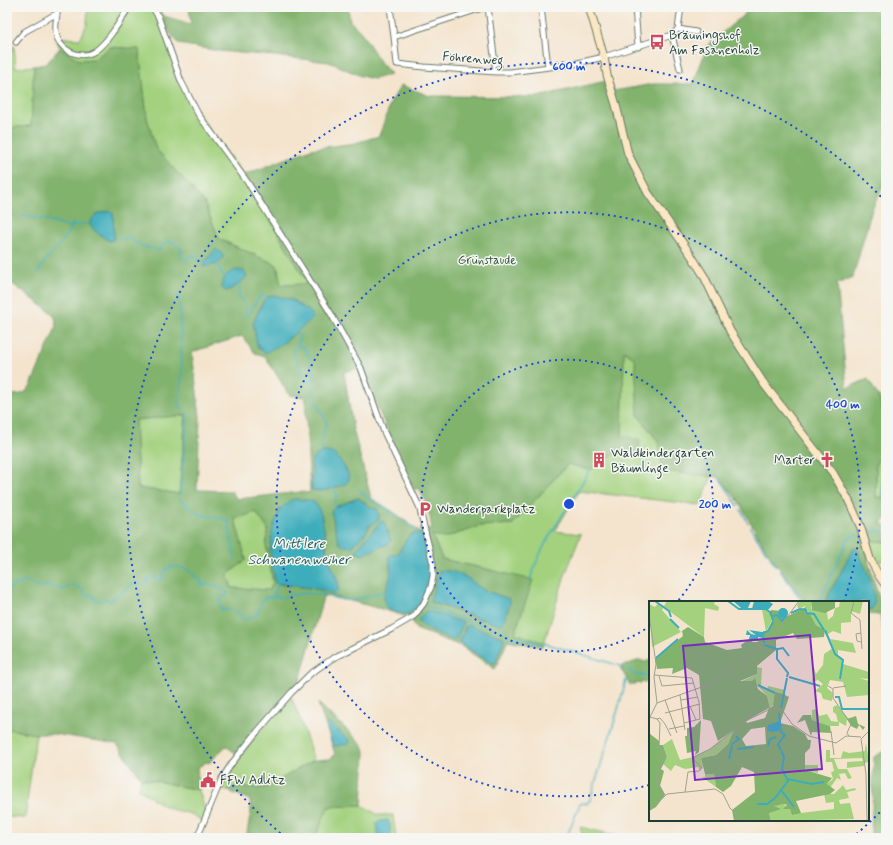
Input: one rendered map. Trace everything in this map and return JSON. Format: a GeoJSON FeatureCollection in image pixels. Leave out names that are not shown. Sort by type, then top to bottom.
{"type":"FeatureCollection","features":[{"type":"Feature","properties":{"kind":"street"},"geometry":{"type":"LineString","coordinates":[[58,7],[56,32],[59,41],[66,49],[79,55],[91,53],[106,41],[128,7]]}},
{"type":"Feature","properties":{"kind":"street"},"geometry":{"type":"LineString","coordinates":[[152,7],[158,16],[182,81],[198,114],[248,183],[330,312],[361,368],[384,432],[419,506],[433,564],[433,580],[427,596],[414,616],[392,629],[333,658],[310,674],[256,732],[221,780],[197,838]]}},
{"type":"Feature","properties":{"kind":"street","name":"Föhrenweg"},"geometry":{"type":"LineString","coordinates":[[390,7],[397,64],[424,67],[510,72],[573,64],[604,57],[672,36]]}},
{"type":"Feature","properties":{"kind":"street"},"geometry":{"type":"LineString","coordinates":[[394,37],[485,7]]}},
{"type":"Feature","properties":{"kind":"street"},"geometry":{"type":"LineString","coordinates":[[488,7],[496,72]]}},
{"type":"Feature","properties":{"kind":"street"},"geometry":{"type":"LineString","coordinates":[[541,7],[548,67]]}},
{"type":"Feature","properties":{"kind":"street"},"geometry":{"type":"LineString","coordinates":[[589,7],[604,57],[607,75],[628,154],[648,193],[704,276],[730,331],[764,384],[833,473],[848,499],[861,528],[870,559],[886,586]]}},
{"type":"Feature","properties":{"kind":"street"},"geometry":{"type":"LineString","coordinates":[[635,7],[638,47]]}},
{"type":"Feature","properties":{"kind":"street"},"geometry":{"type":"LineString","coordinates":[[680,7],[678,29],[672,36],[680,69]]}},
{"type":"Feature","properties":{"kind":"street"},"geometry":{"type":"LineString","coordinates":[[16,42],[24,32],[54,15],[57,15]]}},
{"type":"Feature","properties":{"kind":"street"},"geometry":{"type":"LineString","coordinates":[[678,29],[696,32]]}},
{"type":"Feature","properties":{"kind":"green space"},"geometry":{"type":"Polygon","coordinates":[[[88,7],[156,7],[164,16],[164,26],[181,81],[198,114],[244,175],[308,284],[281,285],[277,265],[219,239],[204,202],[156,149],[147,118],[139,49],[110,47],[95,59],[79,60],[60,48],[55,37],[80,39],[87,24],[88,7]]]}},
{"type":"Feature","properties":{"kind":"green space"},"geometry":{"type":"Polygon","coordinates":[[[189,7],[348,7],[350,21],[361,32],[381,63],[391,74],[374,79],[361,76],[329,62],[219,51],[179,44],[164,26],[164,16],[191,24],[189,7]]]}},
{"type":"Feature","properties":{"kind":"green space","name":"Grünstaude"},"geometry":{"type":"Polygon","coordinates":[[[744,7],[886,7],[886,180],[872,209],[853,277],[837,284],[847,388],[868,379],[878,396],[886,419],[886,451],[876,463],[876,497],[886,498],[886,518],[881,524],[886,525],[886,542],[862,540],[880,601],[886,604],[886,644],[880,615],[869,614],[869,609],[872,609],[853,549],[826,601],[804,601],[770,556],[737,499],[719,477],[663,471],[658,441],[638,415],[635,359],[624,351],[622,436],[640,440],[639,453],[617,452],[590,470],[568,464],[513,524],[481,526],[444,538],[432,535],[442,559],[533,580],[515,633],[544,643],[543,647],[508,640],[495,669],[461,646],[416,629],[411,618],[324,594],[300,680],[238,753],[226,746],[209,763],[206,762],[197,768],[199,790],[141,778],[117,744],[55,734],[36,734],[7,729],[7,394],[21,394],[31,385],[55,330],[56,323],[55,317],[52,313],[7,280],[7,128],[31,126],[34,66],[46,64],[60,48],[79,60],[95,59],[110,47],[139,49],[147,118],[156,149],[204,202],[219,239],[277,265],[281,285],[308,284],[244,175],[311,149],[355,143],[379,136],[391,102],[401,85],[430,96],[537,97],[610,80],[614,91],[653,84],[693,84],[708,45],[746,13],[744,7]],[[272,295],[266,298],[253,323],[258,348],[286,341],[296,332],[309,311],[301,307],[293,300],[272,295]],[[242,336],[192,352],[200,417],[197,490],[231,491],[237,499],[300,492],[310,493],[305,397],[289,395],[265,356],[255,353],[242,336]],[[360,368],[344,372],[353,429],[371,498],[392,511],[420,532],[426,529],[426,527],[428,529],[432,529],[427,508],[419,488],[414,490],[360,368]],[[186,415],[135,420],[138,488],[179,494],[186,415]],[[336,456],[311,477],[312,490],[322,491],[346,484],[344,467],[336,456]],[[358,498],[335,507],[333,521],[339,541],[361,538],[368,530],[368,527],[371,526],[372,508],[358,498]],[[296,499],[278,584],[310,588],[339,585],[327,553],[325,532],[313,502],[296,499]],[[256,512],[235,519],[246,560],[227,575],[232,588],[269,590],[273,583],[266,545],[268,529],[256,512]],[[411,534],[397,554],[389,556],[391,577],[386,588],[384,598],[387,608],[397,613],[414,610],[426,591],[430,578],[430,571],[427,550],[423,537],[411,534]],[[439,571],[431,602],[482,620],[509,599],[486,591],[469,579],[439,571]],[[466,626],[460,642],[493,664],[466,626]]]}},
{"type":"Feature","properties":{"kind":"green space"},"geometry":{"type":"Polygon","coordinates":[[[14,45],[16,68],[34,66],[31,126],[7,128],[7,57],[14,45]]]}},
{"type":"Feature","properties":{"kind":"green space"},"geometry":{"type":"Polygon","coordinates":[[[624,351],[635,358],[638,415],[658,441],[663,471],[712,476],[700,505],[579,491],[555,531],[581,534],[565,575],[544,643],[515,634],[491,570],[442,559],[432,535],[444,538],[481,526],[513,524],[568,464],[590,470],[617,451],[622,436],[624,351]]]}},
{"type":"Feature","properties":{"kind":"green space"},"geometry":{"type":"Polygon","coordinates":[[[878,396],[886,399],[886,419],[878,396]]]}},
{"type":"Feature","properties":{"kind":"green space"},"geometry":{"type":"Polygon","coordinates":[[[186,415],[179,494],[138,488],[135,420],[186,415]]]}},
{"type":"Feature","properties":{"kind":"green space"},"geometry":{"type":"Polygon","coordinates":[[[886,451],[886,498],[876,497],[876,463],[886,451]]]}},
{"type":"Feature","properties":{"kind":"green space"},"geometry":{"type":"Polygon","coordinates":[[[256,512],[268,529],[266,545],[273,583],[269,590],[232,588],[227,575],[246,560],[234,519],[256,512]]]}},
{"type":"Feature","properties":{"kind":"green space"},"geometry":{"type":"Polygon","coordinates":[[[862,539],[886,542],[886,561],[868,560],[862,539]]]}},
{"type":"Feature","properties":{"kind":"green space"},"geometry":{"type":"Polygon","coordinates":[[[640,660],[645,662],[649,660],[649,681],[630,685],[620,667],[640,660]]]}},
{"type":"Feature","properties":{"kind":"green space"},"geometry":{"type":"Polygon","coordinates":[[[291,697],[314,760],[265,788],[237,787],[226,790],[219,789],[223,779],[258,733],[291,697]]]}},
{"type":"Feature","properties":{"kind":"green space"},"geometry":{"type":"Polygon","coordinates":[[[318,703],[362,744],[365,751],[362,805],[328,807],[315,838],[246,838],[251,811],[250,800],[226,790],[237,787],[265,788],[314,760],[330,759],[335,754],[318,703]]]}},
{"type":"Feature","properties":{"kind":"green space"},"geometry":{"type":"Polygon","coordinates":[[[7,729],[36,734],[25,818],[7,817],[7,729]]]}},
{"type":"Feature","properties":{"kind":"green space"},"geometry":{"type":"Polygon","coordinates":[[[886,750],[886,838],[871,838],[874,757],[886,750]]]}},
{"type":"Feature","properties":{"kind":"green space"},"geometry":{"type":"Polygon","coordinates":[[[141,778],[199,790],[206,814],[202,822],[195,816],[171,809],[154,800],[139,789],[141,778]]]}},
{"type":"Feature","properties":{"kind":"green space"},"geometry":{"type":"Polygon","coordinates":[[[362,805],[378,815],[393,815],[396,838],[315,838],[328,807],[362,805]]]}},
{"type":"Feature","properties":{"kind":"green space"},"geometry":{"type":"Polygon","coordinates":[[[580,827],[627,838],[583,838],[580,827]]]}},
{"type":"Feature","properties":{"kind":"water"},"geometry":{"type":"Polygon","coordinates":[[[110,211],[113,213],[114,237],[113,240],[109,241],[93,229],[89,224],[97,214],[110,211]]]}},
{"type":"Feature","properties":{"kind":"water"},"geometry":{"type":"Polygon","coordinates":[[[216,249],[222,254],[223,259],[217,264],[203,267],[204,263],[216,249]]]}},
{"type":"Feature","properties":{"kind":"water"},"geometry":{"type":"Polygon","coordinates":[[[236,270],[244,271],[247,277],[233,288],[226,291],[221,287],[223,280],[227,274],[236,270]]]}},
{"type":"Feature","properties":{"kind":"water"},"geometry":{"type":"Polygon","coordinates":[[[272,295],[294,301],[310,312],[313,318],[286,341],[266,353],[258,348],[253,323],[264,300],[272,295]]]}},
{"type":"Feature","properties":{"kind":"water"},"geometry":{"type":"Polygon","coordinates":[[[322,452],[332,453],[340,460],[349,476],[346,484],[324,491],[312,490],[312,460],[315,456],[322,452]]]}},
{"type":"Feature","properties":{"kind":"water"},"geometry":{"type":"Polygon","coordinates":[[[886,455],[886,496],[882,496],[882,460],[886,455]]]}},
{"type":"Feature","properties":{"kind":"water","name":"Mittlere Schwanenweiher"},"geometry":{"type":"Polygon","coordinates":[[[358,498],[372,508],[377,509],[379,519],[368,527],[368,530],[352,547],[344,546],[339,543],[331,511],[335,507],[358,498]]]}},
{"type":"Feature","properties":{"kind":"water","name":"Mittlere Schwanenweiher"},"geometry":{"type":"Polygon","coordinates":[[[296,499],[312,501],[319,509],[323,521],[328,558],[338,582],[338,592],[334,593],[275,583],[270,551],[272,530],[280,509],[291,500],[296,499]]]}},
{"type":"Feature","properties":{"kind":"water","name":"Mittlere Schwanenweiher"},"geometry":{"type":"Polygon","coordinates":[[[381,521],[384,522],[391,541],[388,544],[362,555],[356,552],[357,549],[381,521]]]}},
{"type":"Feature","properties":{"kind":"water"},"geometry":{"type":"Polygon","coordinates":[[[415,533],[421,534],[426,545],[430,566],[430,579],[424,596],[417,606],[409,613],[402,614],[390,610],[385,604],[384,600],[390,576],[389,556],[398,553],[407,538],[415,533]]]}},
{"type":"Feature","properties":{"kind":"water"},"geometry":{"type":"Polygon","coordinates":[[[856,548],[870,578],[874,596],[872,609],[869,609],[869,601],[826,601],[853,549],[856,548]]]}},
{"type":"Feature","properties":{"kind":"water"},"geometry":{"type":"Polygon","coordinates":[[[440,570],[455,572],[469,579],[486,591],[509,599],[510,603],[503,623],[500,625],[431,602],[430,600],[440,570]]]}},
{"type":"Feature","properties":{"kind":"water"},"geometry":{"type":"Polygon","coordinates":[[[428,611],[463,622],[456,640],[434,633],[418,620],[425,612],[428,611]]]}},
{"type":"Feature","properties":{"kind":"water"},"geometry":{"type":"Polygon","coordinates":[[[468,625],[503,637],[504,640],[495,663],[493,664],[461,644],[460,642],[466,626],[468,625]]]}},
{"type":"Feature","properties":{"kind":"water"},"geometry":{"type":"Polygon","coordinates":[[[327,722],[350,741],[350,743],[333,746],[326,724],[327,722]]]}},
{"type":"Feature","properties":{"kind":"water"},"geometry":{"type":"Polygon","coordinates":[[[388,820],[390,824],[391,838],[378,838],[376,824],[380,821],[388,820]]]}},
{"type":"Feature","properties":{"kind":"waterway"},"geometry":{"type":"LineString","coordinates":[[22,216],[42,219],[68,227],[73,224],[74,225]]}},
{"type":"Feature","properties":{"kind":"waterway"},"geometry":{"type":"LineString","coordinates":[[38,272],[47,258],[62,242],[72,227],[74,225],[78,226],[86,223]]}},
{"type":"Feature","properties":{"kind":"waterway"},"geometry":{"type":"LineString","coordinates":[[118,238],[130,239],[144,247],[159,250],[161,249],[161,246],[168,241],[175,243],[182,251],[181,257],[184,260],[187,261],[189,257],[193,255],[196,256],[198,260],[203,261],[204,263],[206,262]]}},
{"type":"Feature","properties":{"kind":"waterway"},"geometry":{"type":"LineString","coordinates":[[217,263],[220,272],[226,278]]}},
{"type":"Feature","properties":{"kind":"waterway"},"geometry":{"type":"LineString","coordinates":[[236,283],[238,284],[240,290],[238,296],[246,305],[245,309],[247,316],[252,311],[252,308],[261,295],[264,295],[267,299]]}},
{"type":"Feature","properties":{"kind":"waterway"},"geometry":{"type":"LineString","coordinates":[[179,294],[182,370],[178,403],[182,408]]}},
{"type":"Feature","properties":{"kind":"waterway"},"geometry":{"type":"LineString","coordinates":[[295,330],[300,336],[298,345],[307,350],[307,354],[310,357],[312,368],[311,371],[314,374],[314,380],[310,384],[302,374],[300,365],[294,357],[293,350],[298,345]]}},
{"type":"Feature","properties":{"kind":"waterway"},"geometry":{"type":"LineString","coordinates":[[312,388],[316,401],[327,423],[323,433],[322,452]]}},
{"type":"Feature","properties":{"kind":"waterway"},"geometry":{"type":"LineString","coordinates":[[180,494],[187,413]]}},
{"type":"Feature","properties":{"kind":"waterway"},"geometry":{"type":"LineString","coordinates":[[530,579],[546,542],[590,470]]}},
{"type":"Feature","properties":{"kind":"waterway"},"geometry":{"type":"LineString","coordinates":[[719,478],[738,506]]}},
{"type":"Feature","properties":{"kind":"waterway"},"geometry":{"type":"LineString","coordinates":[[333,488],[337,494],[334,504],[337,506]]}},
{"type":"Feature","properties":{"kind":"waterway"},"geometry":{"type":"LineString","coordinates":[[359,489],[367,497],[390,511],[416,530]]}},
{"type":"Feature","properties":{"kind":"waterway"},"geometry":{"type":"LineString","coordinates":[[179,499],[197,513],[228,521],[235,560]]}},
{"type":"Feature","properties":{"kind":"waterway"},"geometry":{"type":"LineString","coordinates":[[741,510],[748,523]]}},
{"type":"Feature","properties":{"kind":"waterway"},"geometry":{"type":"LineString","coordinates":[[750,527],[767,553]]}},
{"type":"Feature","properties":{"kind":"waterway"},"geometry":{"type":"LineString","coordinates":[[863,530],[886,532]]}},
{"type":"Feature","properties":{"kind":"waterway"},"geometry":{"type":"LineString","coordinates":[[819,601],[848,539],[857,534]]}},
{"type":"Feature","properties":{"kind":"waterway"},"geometry":{"type":"LineString","coordinates":[[770,557],[776,566]]}},
{"type":"Feature","properties":{"kind":"waterway"},"geometry":{"type":"LineString","coordinates":[[144,583],[149,582],[147,580],[151,577],[156,577],[158,580],[162,580],[164,571],[166,569],[170,569],[170,567],[184,568],[195,574],[195,578],[201,580],[201,584],[212,585],[227,592],[227,596],[223,596],[220,600],[220,608],[237,612],[241,615],[243,620],[254,617],[266,597],[285,597],[290,594],[296,595],[305,593],[344,600],[354,600],[385,593]]}},
{"type":"Feature","properties":{"kind":"waterway"},"geometry":{"type":"LineString","coordinates":[[780,570],[801,600]]}},
{"type":"Feature","properties":{"kind":"waterway"},"geometry":{"type":"LineString","coordinates":[[7,591],[16,583],[19,586],[21,583],[25,582],[31,583],[36,587],[49,585],[52,587],[58,586],[59,589],[62,590],[75,585],[84,592],[85,596],[93,595],[95,600],[103,601],[106,598],[109,601],[116,597],[117,593],[121,594],[133,584],[140,584]]}},
{"type":"Feature","properties":{"kind":"waterway"},"geometry":{"type":"LineString","coordinates":[[273,597],[278,584]]}},
{"type":"Feature","properties":{"kind":"waterway"},"geometry":{"type":"LineString","coordinates":[[426,606],[473,623],[489,626],[490,628],[502,631],[510,637],[551,645],[624,667]]}},
{"type":"Feature","properties":{"kind":"waterway"},"geometry":{"type":"LineString","coordinates":[[628,668],[632,674],[649,676]]}},
{"type":"Feature","properties":{"kind":"waterway"},"geometry":{"type":"LineString","coordinates":[[566,838],[580,804],[586,804],[590,800],[626,680]]}},
{"type":"Feature","properties":{"kind":"place","name":"Bräuningshof Am Fasanenholz"},"geometry":{"type":"Point","coordinates":[657,42]}},
{"type":"Feature","properties":{"kind":"place","name":"Waldkindergarten Bäumlinge"},"geometry":{"type":"Point","coordinates":[599,460]}},
{"type":"Feature","properties":{"kind":"place","name":"Marter"},"geometry":{"type":"Point","coordinates":[827,460]}},
{"type":"Feature","properties":{"kind":"place","name":"Wanderparkplatz"},"geometry":{"type":"Point","coordinates":[425,509]}},
{"type":"Feature","properties":{"kind":"place","name":"FFW Adlitz"},"geometry":{"type":"Point","coordinates":[208,780]}}]}
